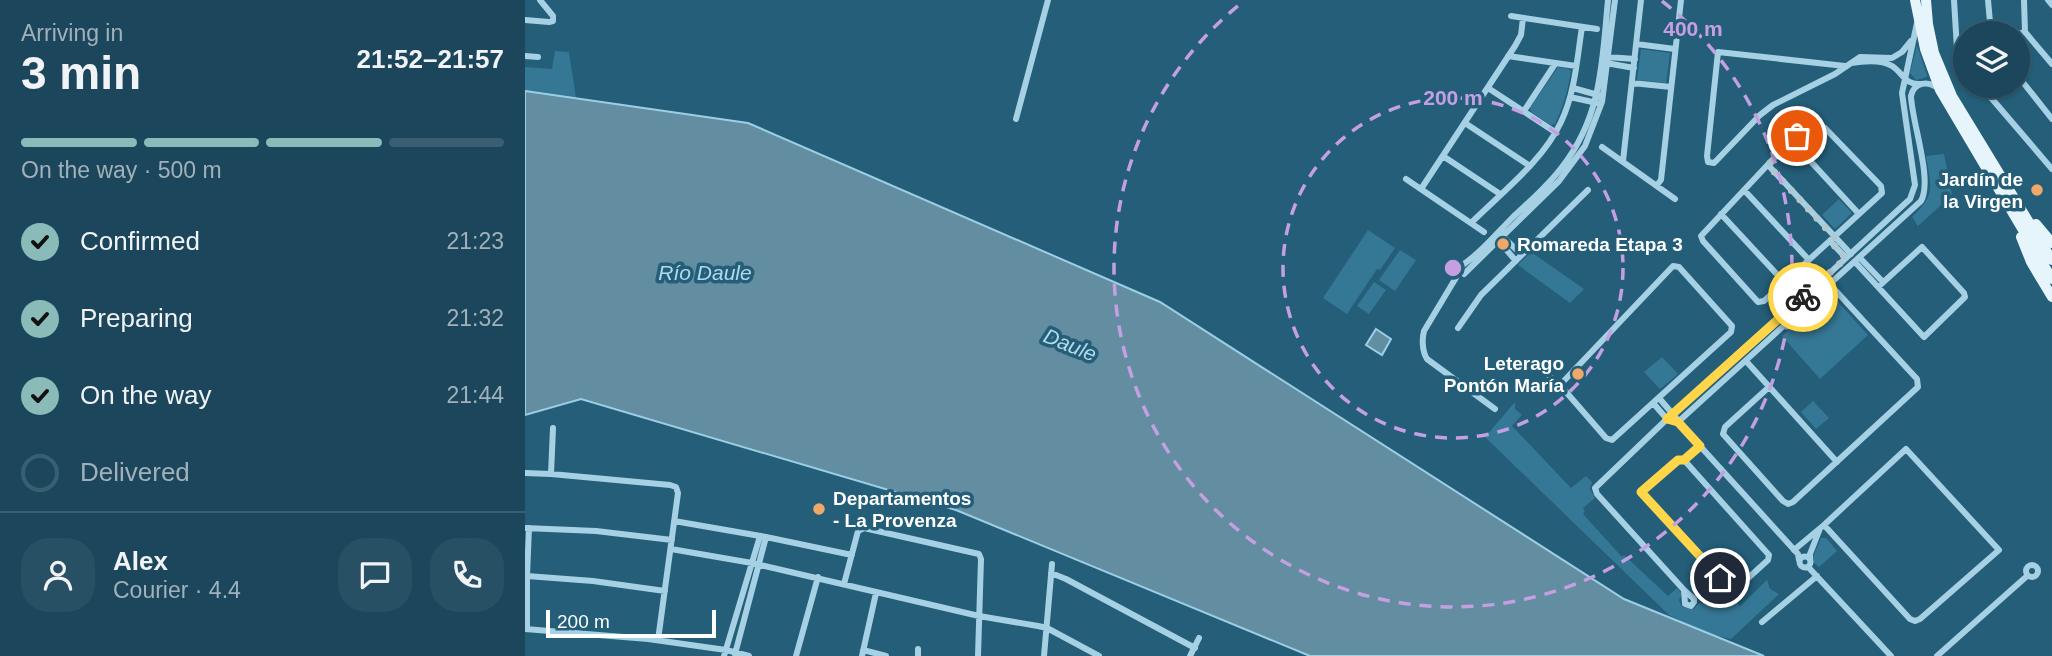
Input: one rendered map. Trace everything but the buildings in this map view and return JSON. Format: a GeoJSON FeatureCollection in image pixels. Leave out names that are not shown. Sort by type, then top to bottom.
{"type":"FeatureCollection","features":[{"type":"Feature","properties":{"kind":"main road"},"geometry":{"type":"LineString","coordinates":[[1919,1],[1925,49],[1940,90],[2013,205],[2052,260]]}},
{"type":"Feature","properties":{"kind":"main road"},"geometry":{"type":"LineString","coordinates":[[1919,1],[1945,80],[2052,279]]}},
{"type":"Feature","properties":{"kind":"main road"},"geometry":{"type":"LineString","coordinates":[[2013,205],[2052,243]]}},
{"type":"Feature","properties":{"kind":"main road"},"geometry":{"type":"LineString","coordinates":[[2013,205],[2031,262],[2052,297]]}},
{"type":"Feature","properties":{"kind":"street"},"geometry":{"type":"LineString","coordinates":[[525,20],[553,20],[553,16],[540,0]]}},
{"type":"Feature","properties":{"kind":"street"},"geometry":{"type":"LineString","coordinates":[[1016,119],[1048,0]]}},
{"type":"Feature","properties":{"kind":"street"},"geometry":{"type":"LineString","coordinates":[[1606,60],[1608,0]]}},
{"type":"Feature","properties":{"kind":"street"},"geometry":{"type":"LineString","coordinates":[[1495,409],[1427,359],[1424,331],[1460,273],[1499,237],[1560,170],[1579,144],[1598,100],[1615,0]]}},
{"type":"Feature","properties":{"kind":"street"},"geometry":{"type":"LineString","coordinates":[[1623,161],[1641,0]]}},
{"type":"Feature","properties":{"kind":"street"},"geometry":{"type":"LineString","coordinates":[[1657,186],[1661,180],[1681,0]]}},
{"type":"Feature","properties":{"kind":"street"},"geometry":{"type":"LineString","coordinates":[[1954,0],[1957,21]]}},
{"type":"Feature","properties":{"kind":"street"},"geometry":{"type":"LineString","coordinates":[[1988,0],[1990,21]]}},
{"type":"Feature","properties":{"kind":"street"},"geometry":{"type":"LineString","coordinates":[[2022,21],[2024,0]]}},
{"type":"Feature","properties":{"kind":"street"},"geometry":{"type":"LineString","coordinates":[[2048,0],[2052,5]]}},
{"type":"Feature","properties":{"kind":"street"},"geometry":{"type":"LineString","coordinates":[[1684,590],[1595,490],[1669,417],[1910,199],[1914,191],[1903,100],[1904,78],[1915,36],[1919,1]]}},
{"type":"Feature","properties":{"kind":"street"},"geometry":{"type":"LineString","coordinates":[[1511,16],[1597,29]]}},
{"type":"Feature","properties":{"kind":"street"},"geometry":{"type":"LineString","coordinates":[[1421,189],[1509,56],[1521,35],[1524,19]]}},
{"type":"Feature","properties":{"kind":"street"},"geometry":{"type":"LineString","coordinates":[[1471,223],[1530,166],[1556,132],[1573,88],[1582,27]]}},
{"type":"Feature","properties":{"kind":"street"},"geometry":{"type":"LineString","coordinates":[[1915,36],[1897,56],[1863,56],[1847,65],[1837,72],[1766,109],[1714,163],[1708,162],[1718,52],[1847,65],[1868,61],[1886,63],[1912,84],[1932,84],[1940,90]]}},
{"type":"Feature","properties":{"kind":"street"},"geometry":{"type":"LineString","coordinates":[[2030,42],[2052,64]]}},
{"type":"Feature","properties":{"kind":"street"},"geometry":{"type":"LineString","coordinates":[[1636,44],[1675,49]]}},
{"type":"Feature","properties":{"kind":"street"},"geometry":{"type":"LineString","coordinates":[[525,56],[538,57]]}},
{"type":"Feature","properties":{"kind":"street"},"geometry":{"type":"LineString","coordinates":[[1509,56],[1576,66]]}},
{"type":"Feature","properties":{"kind":"street"},"geometry":{"type":"LineString","coordinates":[[1606,60],[1635,59]]}},
{"type":"Feature","properties":{"kind":"street"},"geometry":{"type":"LineString","coordinates":[[1606,60],[1634,68]]}},
{"type":"Feature","properties":{"kind":"street"},"geometry":{"type":"LineString","coordinates":[[1524,111],[1555,64]]}},
{"type":"Feature","properties":{"kind":"street"},"geometry":{"type":"LineString","coordinates":[[1632,83],[1671,87]]}},
{"type":"Feature","properties":{"kind":"street"},"geometry":{"type":"LineString","coordinates":[[1678,422],[1921,201],[1925,189],[1923,169],[1911,103],[1912,92],[1920,84]]}},
{"type":"Feature","properties":{"kind":"street"},"geometry":{"type":"LineString","coordinates":[[1488,88],[1556,132]]}},
{"type":"Feature","properties":{"kind":"street"},"geometry":{"type":"LineString","coordinates":[[1573,88],[1598,100]]}},
{"type":"Feature","properties":{"kind":"street"},"geometry":{"type":"LineString","coordinates":[[2030,91],[2052,119]]}},
{"type":"Feature","properties":{"kind":"street"},"geometry":{"type":"LineString","coordinates":[[1570,97],[1598,100]]}},
{"type":"Feature","properties":{"kind":"street"},"geometry":{"type":"LineString","coordinates":[[1991,98],[2052,169]]}},
{"type":"Feature","properties":{"kind":"street"},"geometry":{"type":"LineString","coordinates":[[1465,123],[1530,166]]}},
{"type":"Feature","properties":{"kind":"street"},"geometry":{"type":"LineString","coordinates":[[1817,126],[1823,126],[1881,186],[1882,191],[1881,195],[1764,301],[1758,302],[1701,236],[1768,165],[1791,140],[1817,126]]}},
{"type":"Feature","properties":{"kind":"street"},"geometry":{"type":"LineString","coordinates":[[1791,140],[1859,214]]}},
{"type":"Feature","properties":{"kind":"street"},"geometry":{"type":"LineString","coordinates":[[1602,147],[1675,199]]}},
{"type":"Feature","properties":{"kind":"street"},"geometry":{"type":"LineString","coordinates":[[1443,156],[1500,194]]}},
{"type":"Feature","properties":{"kind":"street"},"geometry":{"type":"LineString","coordinates":[[1768,165],[1848,256]]}},
{"type":"Feature","properties":{"kind":"street"},"geometry":{"type":"LineString","coordinates":[[1913,171],[1923,169]]}},
{"type":"Feature","properties":{"kind":"street"},"geometry":{"type":"LineString","coordinates":[[1406,179],[1484,232]]}},
{"type":"Feature","properties":{"kind":"street"},"geometry":{"type":"LineString","coordinates":[[1458,328],[1481,295],[1588,190]]}},
{"type":"Feature","properties":{"kind":"street"},"geometry":{"type":"LineString","coordinates":[[1744,190],[1809,260]]}},
{"type":"Feature","properties":{"kind":"street"},"geometry":{"type":"LineString","coordinates":[[1721,214],[1784,282]]}},
{"type":"Feature","properties":{"kind":"street"},"geometry":{"type":"LineString","coordinates":[[1499,237],[1522,255]]}},
{"type":"Feature","properties":{"kind":"street"},"geometry":{"type":"LineString","coordinates":[[1499,237],[1516,261]]}},
{"type":"Feature","properties":{"kind":"street"},"geometry":{"type":"LineString","coordinates":[[1857,260],[1924,337],[1965,297],[1965,293],[1922,247],[1880,285]]}},
{"type":"Feature","properties":{"kind":"street"},"geometry":{"type":"LineString","coordinates":[[1548,374],[1610,440],[1733,328],[1679,267],[1675,266],[1664,274],[1560,385]]}},
{"type":"Feature","properties":{"kind":"street"},"geometry":{"type":"LineString","coordinates":[[1769,387],[1723,429],[1724,436],[1788,504],[1916,389],[1917,379],[1824,278]]}},
{"type":"Feature","properties":{"kind":"street"},"geometry":{"type":"LineString","coordinates":[[1746,361],[1837,462]]}},
{"type":"Feature","properties":{"kind":"street"},"geometry":{"type":"LineString","coordinates":[[1656,400],[1891,656]]}},
{"type":"Feature","properties":{"kind":"street"},"geometry":{"type":"LineString","coordinates":[[551,474],[553,428]]}},
{"type":"Feature","properties":{"kind":"street"},"geometry":{"type":"LineString","coordinates":[[1684,460],[1769,555],[1768,560],[1735,590],[1730,589],[1641,492],[1678,460],[1684,460],[1700,446]]}},
{"type":"Feature","properties":{"kind":"street"},"geometry":{"type":"LineString","coordinates":[[1804,560],[1821,527],[1906,449],[1999,550],[1915,621],[1910,619],[1821,527]]}},
{"type":"Feature","properties":{"kind":"street"},"geometry":{"type":"LineString","coordinates":[[525,473],[676,487],[678,493],[658,640]]}},
{"type":"Feature","properties":{"kind":"street"},"geometry":{"type":"LineString","coordinates":[[674,520],[852,555]]}},
{"type":"Feature","properties":{"kind":"street"},"geometry":{"type":"LineString","coordinates":[[1804,560],[1810,554],[1821,527]]}},
{"type":"Feature","properties":{"kind":"street"},"geometry":{"type":"LineString","coordinates":[[672,540],[596,531],[527,528],[526,629],[658,640],[749,656]]}},
{"type":"Feature","properties":{"kind":"street"},"geometry":{"type":"LineString","coordinates":[[843,584],[858,531],[867,528],[979,554],[978,656]]}},
{"type":"Feature","properties":{"kind":"street"},"geometry":{"type":"LineString","coordinates":[[725,653],[763,536]]}},
{"type":"Feature","properties":{"kind":"street"},"geometry":{"type":"LineString","coordinates":[[671,549],[818,577],[979,617],[1047,628],[1099,656]]}},
{"type":"Feature","properties":{"kind":"street"},"geometry":{"type":"LineString","coordinates":[[735,654],[755,564]]}},
{"type":"Feature","properties":{"kind":"street"},"geometry":{"type":"LineString","coordinates":[[1044,656],[1052,564]]}},
{"type":"Feature","properties":{"kind":"street"},"geometry":{"type":"LineString","coordinates":[[1051,573],[1195,648]]}},
{"type":"Feature","properties":{"kind":"street"},"geometry":{"type":"LineString","coordinates":[[527,576],[593,581],[666,591]]}},
{"type":"Feature","properties":{"kind":"street"},"geometry":{"type":"LineString","coordinates":[[1762,622],[1817,576]]}},
{"type":"Feature","properties":{"kind":"street"},"geometry":{"type":"LineString","coordinates":[[1937,656],[2027,576]]}},
{"type":"Feature","properties":{"kind":"street"},"geometry":{"type":"LineString","coordinates":[[796,656],[818,577]]}},
{"type":"Feature","properties":{"kind":"street"},"geometry":{"type":"LineString","coordinates":[[876,593],[862,653],[886,656]]}},
{"type":"Feature","properties":{"kind":"street"},"geometry":{"type":"LineString","coordinates":[[1190,656],[1199,638]]}},
{"type":"Feature","properties":{"kind":"shaded area"},"geometry":{"type":"Polygon","coordinates":[[[1917,45],[1927,77],[1916,80],[1910,73],[1917,45]]]}},
{"type":"Feature","properties":{"kind":"shaded area"},"geometry":{"type":"Polygon","coordinates":[[[1641,49],[1670,53],[1666,83],[1637,80],[1641,49]]]}},
{"type":"Feature","properties":{"kind":"shaded area"},"geometry":{"type":"Polygon","coordinates":[[[555,51],[569,52],[576,98],[525,91],[525,67],[552,69],[555,51]]]}},
{"type":"Feature","properties":{"kind":"shaded area"},"geometry":{"type":"Polygon","coordinates":[[[1558,67],[1571,71],[1560,111],[1555,124],[1551,125],[1531,112],[1530,108],[1558,67]]]}},
{"type":"Feature","properties":{"kind":"shaded area"},"geometry":{"type":"Polygon","coordinates":[[[1944,154],[1952,195],[1918,226],[1912,217],[1925,203],[1930,190],[1926,156],[1944,154]]]}},
{"type":"Feature","properties":{"kind":"shaded area"},"geometry":{"type":"Polygon","coordinates":[[[1839,199],[1852,213],[1835,229],[1822,215],[1839,199]]]}},
{"type":"Feature","properties":{"kind":"shaded area"},"geometry":{"type":"Polygon","coordinates":[[[1368,230],[1395,248],[1380,270],[1377,269],[1347,314],[1323,298],[1368,230]]]}},
{"type":"Feature","properties":{"kind":"shaded area"},"geometry":{"type":"Polygon","coordinates":[[[1400,250],[1416,260],[1395,291],[1379,280],[1400,250]]]}},
{"type":"Feature","properties":{"kind":"shaded area"},"geometry":{"type":"Polygon","coordinates":[[[1531,252],[1584,289],[1570,303],[1518,265],[1531,252]]]}},
{"type":"Feature","properties":{"kind":"shaded area"},"geometry":{"type":"Polygon","coordinates":[[[1374,282],[1386,290],[1369,314],[1357,306],[1374,282]]]}},
{"type":"Feature","properties":{"kind":"shaded area"},"geometry":{"type":"Polygon","coordinates":[[[1829,292],[1868,335],[1820,379],[1782,336],[1808,312],[1813,312],[1823,303],[1823,298],[1829,292]]]}},
{"type":"Feature","properties":{"kind":"shaded area"},"geometry":{"type":"Polygon","coordinates":[[[1662,357],[1678,374],[1660,389],[1644,372],[1662,357]]]}},
{"type":"Feature","properties":{"kind":"shaded area"},"geometry":{"type":"Polygon","coordinates":[[[1813,401],[1829,418],[1816,429],[1801,412],[1813,401]]]}},
{"type":"Feature","properties":{"kind":"shaded area"},"geometry":{"type":"Polygon","coordinates":[[[1515,402],[1515,409],[1522,415],[1512,426],[1571,488],[1586,476],[1592,482],[1590,489],[1595,498],[1583,508],[1583,514],[1622,557],[1624,555],[1668,596],[1677,588],[1682,594],[1679,600],[1682,607],[1694,609],[1699,603],[1706,605],[1721,594],[1726,599],[1731,597],[1740,606],[1767,580],[1770,589],[1779,594],[1731,639],[1701,632],[1669,615],[1485,437],[1515,402]]]}},
{"type":"Feature","properties":{"kind":"shaded area"},"geometry":{"type":"Polygon","coordinates":[[[1821,538],[1826,538],[1837,551],[1819,567],[1813,562],[1813,557],[1821,538]]]}},
{"type":"Feature","properties":{"kind":"water","name":"Río Daule"},"geometry":{"type":"Polygon","coordinates":[[[525,91],[748,123],[1160,302],[1624,599],[1764,656],[1310,656],[956,510],[581,399],[525,415],[525,91]]]}},
{"type":"Feature","properties":{"kind":"water"},"geometry":{"type":"Polygon","coordinates":[[[1376,329],[1391,339],[1382,355],[1366,345],[1376,329]]]}},
{"type":"Feature","properties":{"kind":"way so far"},"geometry":{"type":"LineString","coordinates":[[1797,136],[1768,165],[1834,237],[1830,241],[1846,258],[1803,297]]}},
{"type":"Feature","properties":{"kind":"place","name":"Jardín de la Virgen"},"geometry":{"type":"Point","coordinates":[2037,190]}},
{"type":"Feature","properties":{"kind":"place","name":"Romareda Etapa 3"},"geometry":{"type":"Point","coordinates":[1503,244]}},
{"type":"Feature","properties":{"kind":"place","name":"Leterago Pontón María"},"geometry":{"type":"Point","coordinates":[1578,374]}},
{"type":"Feature","properties":{"kind":"place","name":"Departamentos - La Provenza"},"geometry":{"type":"Point","coordinates":[819,509]}},
{"type":"Feature","properties":{"kind":"route"},"geometry":{"type":"LineString","coordinates":[[1720,578],[1641,492],[1678,460],[1684,460],[1700,446],[1678,422],[1667,419],[1803,297]]}},
{"type":"Feature","properties":{"kind":"water label","name":"Daule"},"geometry":{"type":"Point","coordinates":[1070,345]}}]}
